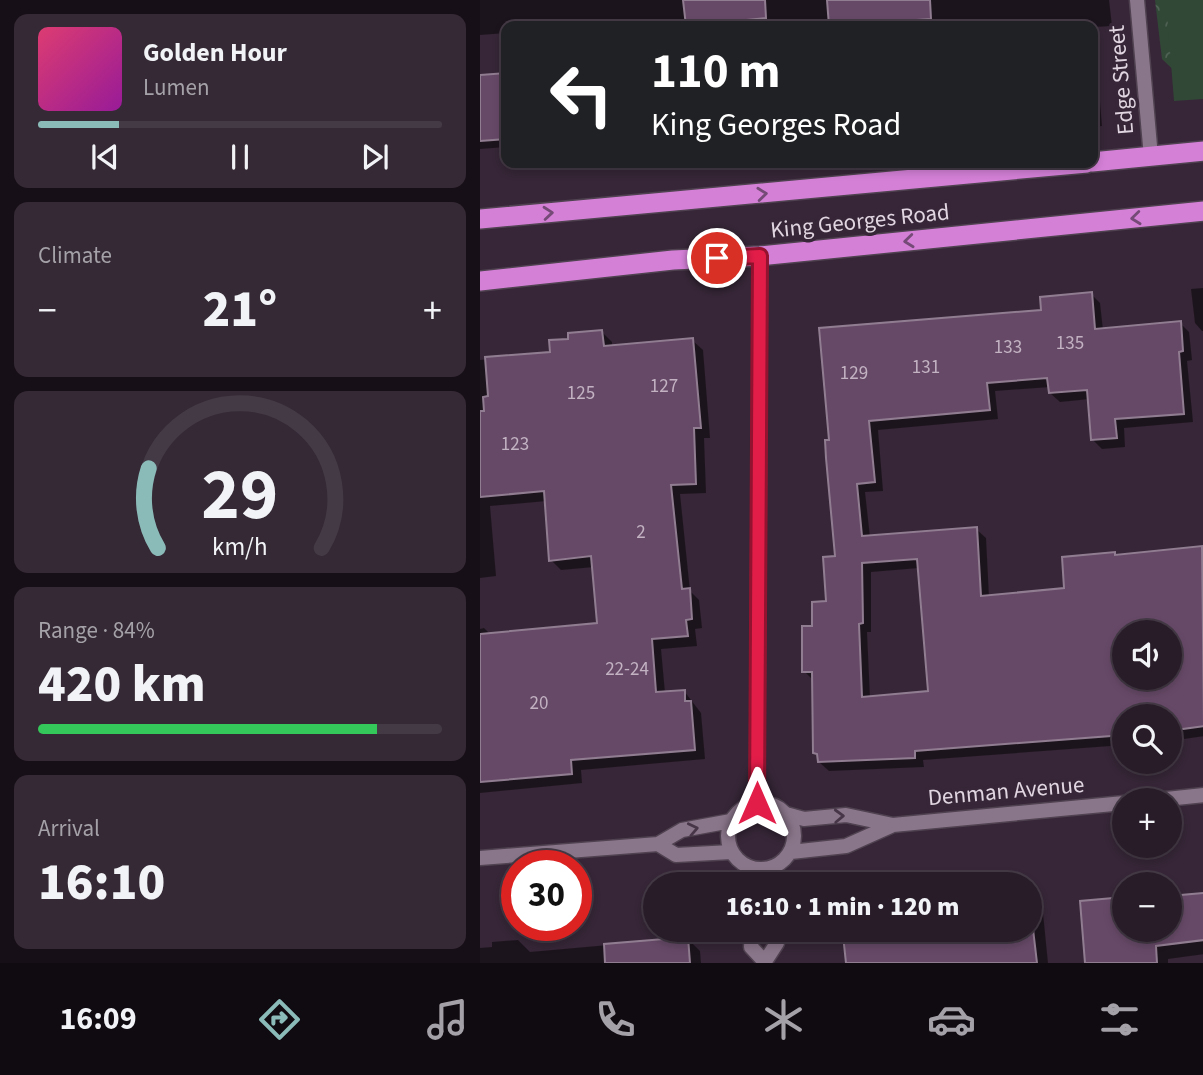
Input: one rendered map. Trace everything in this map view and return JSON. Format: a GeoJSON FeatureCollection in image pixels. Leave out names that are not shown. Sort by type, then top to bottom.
{"type":"FeatureCollection","features":[{"type":"Feature","properties":{"kind":"highway"},"geometry":{"type":"LineString","coordinates":[[1098,161],[1203,151]]}},
{"type":"Feature","properties":{"kind":"highway","name":"King Georges Road"},"geometry":{"type":"LineString","coordinates":[[480,219],[1033,168]]}},
{"type":"Feature","properties":{"kind":"highway","name":"King Georges Road"},"geometry":{"type":"LineString","coordinates":[[480,281],[673,260],[760,256],[1203,211]]}},
{"type":"Feature","properties":{"kind":"street","name":"Edge Street"},"geometry":{"type":"LineString","coordinates":[[1137,0],[1151,156]]}},
{"type":"Feature","properties":{"kind":"street"},"geometry":{"type":"LineString","coordinates":[[757,803],[760,256]]}},
{"type":"Feature","properties":{"kind":"street"},"geometry":{"type":"LineString","coordinates":[[1182,797],[1203,795]]}},
{"type":"Feature","properties":{"kind":"street"},"geometry":{"type":"LineString","coordinates":[[754,872],[731,852],[728,831],[731,821],[746,806],[757,803],[777,807],[786,814],[794,833],[791,852],[778,866],[768,872]]}},
{"type":"Feature","properties":{"kind":"street","name":"Denman Avenue"},"geometry":{"type":"LineString","coordinates":[[786,814],[804,819],[846,814],[893,825],[1112,804]]}},
{"type":"Feature","properties":{"kind":"street"},"geometry":{"type":"LineString","coordinates":[[480,858],[658,844],[682,830],[731,821]]}},
{"type":"Feature","properties":{"kind":"street","name":"Denman Avenue"},"geometry":{"type":"LineString","coordinates":[[791,852],[846,846],[893,825]]}},
{"type":"Feature","properties":{"kind":"street"},"geometry":{"type":"LineString","coordinates":[[658,844],[676,855],[731,852]]}},
{"type":"Feature","properties":{"kind":"street"},"geometry":{"type":"LineString","coordinates":[[751,942],[751,947],[764,962],[777,942]]}},
{"type":"Feature","properties":{"kind":"green space"},"geometry":{"type":"Polygon","coordinates":[[[1155,0],[1203,0],[1181,77],[1162,59],[1155,0]]]}},
{"type":"Feature","properties":{"kind":"green space"},"geometry":{"type":"Polygon","coordinates":[[[1166,0],[1203,0],[1203,99],[1174,101],[1166,0]]]}},
{"type":"Feature","properties":{"kind":"building"},"geometry":{"type":"Polygon","coordinates":[[[683,0],[765,0],[766,18],[685,21],[683,0]]]}},
{"type":"Feature","properties":{"kind":"building"},"geometry":{"type":"Polygon","coordinates":[[[827,0],[930,0],[931,19],[829,21],[827,0]]]}},
{"type":"Feature","properties":{"kind":"building"},"geometry":{"type":"Polygon","coordinates":[[[501,73],[501,139],[480,141],[480,75],[501,73]]]}},
{"type":"Feature","properties":{"kind":"building"},"geometry":{"type":"Polygon","coordinates":[[[1092,292],[1095,329],[1181,321],[1183,351],[1179,352],[1184,414],[1115,419],[1117,438],[1091,440],[1087,390],[1049,393],[1047,378],[987,383],[990,410],[869,421],[875,482],[857,484],[862,536],[977,527],[981,596],[1064,588],[1062,557],[1115,552],[1115,555],[1202,546],[1204,726],[1182,729],[1182,704],[1112,704],[1112,736],[915,751],[915,758],[818,762],[817,754],[813,753],[812,672],[802,672],[802,626],[812,626],[812,602],[826,601],[823,557],[835,556],[825,440],[829,440],[819,328],[1041,310],[1040,297],[1092,292]],[[917,559],[862,563],[863,623],[859,624],[862,697],[928,691],[917,559]]]}},
{"type":"Feature","properties":{"kind":"building"},"geometry":{"type":"Polygon","coordinates":[[[602,330],[604,346],[693,338],[701,428],[694,428],[696,484],[671,485],[682,589],[690,588],[692,619],[686,620],[688,636],[652,639],[656,692],[685,690],[685,701],[691,701],[695,750],[571,760],[572,774],[480,782],[480,634],[597,623],[591,556],[549,561],[544,491],[480,497],[480,411],[484,411],[483,397],[488,396],[485,357],[550,352],[549,340],[568,339],[568,333],[602,330]]]}},
{"type":"Feature","properties":{"kind":"building"},"geometry":{"type":"Polygon","coordinates":[[[1204,893],[1204,940],[1156,946],[1157,963],[1085,963],[1080,901],[1112,898],[1112,942],[1182,942],[1182,895],[1204,893]]]}},
{"type":"Feature","properties":{"kind":"building"},"geometry":{"type":"Polygon","coordinates":[[[643,941],[688,942],[690,963],[605,963],[604,944],[643,941]]]}},
{"type":"Feature","properties":{"kind":"building"},"geometry":{"type":"Polygon","coordinates":[[[844,942],[1035,942],[1037,963],[846,963],[844,942]]]}},
{"type":"Feature","properties":{"kind":"route"},"geometry":{"type":"LineString","coordinates":[[717,258],[760,256],[757,803]]}}]}
